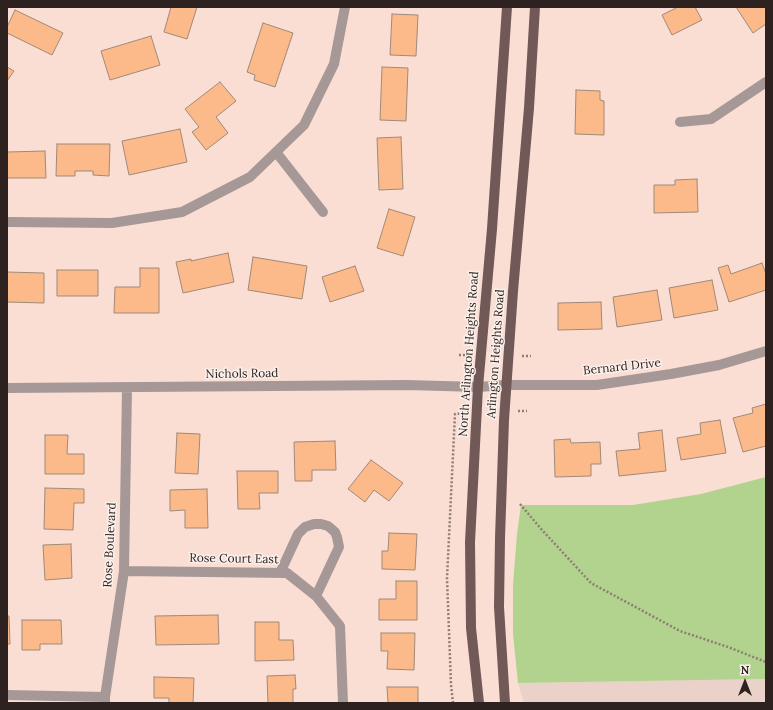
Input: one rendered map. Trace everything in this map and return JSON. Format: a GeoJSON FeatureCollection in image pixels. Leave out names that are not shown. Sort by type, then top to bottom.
{"type":"FeatureCollection","features":[{"type":"Feature","properties":{"kind":"main road","name":"North Arlington Heights Road"},"geometry":{"type":"LineString","coordinates":[[479,703],[471,628],[470,550],[478,387],[492,229],[507,7]]}},
{"type":"Feature","properties":{"kind":"main road","name":"Arlington Heights Road"},"geometry":{"type":"LineString","coordinates":[[505,703],[500,592],[504,436],[512,291],[529,108],[535,7]]}},
{"type":"Feature","properties":{"kind":"street"},"geometry":{"type":"LineString","coordinates":[[7,222],[112,222],[182,212],[250,177],[304,125],[334,64],[345,7]]}},
{"type":"Feature","properties":{"kind":"street"},"geometry":{"type":"LineString","coordinates":[[680,122],[711,119],[766,82]]}},
{"type":"Feature","properties":{"kind":"street"},"geometry":{"type":"LineString","coordinates":[[276,152],[323,212]]}},
{"type":"Feature","properties":{"kind":"street","name":"Bernard Drive"},"geometry":{"type":"LineString","coordinates":[[478,387],[507,385],[597,384],[671,374],[712,366],[766,350]]}},
{"type":"Feature","properties":{"kind":"street","name":"Nichols Road"},"geometry":{"type":"LineString","coordinates":[[7,388],[406,385],[478,387]]}},
{"type":"Feature","properties":{"kind":"street","name":"Rose Boulevard"},"geometry":{"type":"LineString","coordinates":[[105,700],[124,571],[127,388]]}},
{"type":"Feature","properties":{"kind":"street"},"geometry":{"type":"LineString","coordinates":[[280,573],[298,534],[304,527],[314,524],[328,526],[338,537],[339,546],[316,596]]}},
{"type":"Feature","properties":{"kind":"street","name":"Rose Court East"},"geometry":{"type":"LineString","coordinates":[[124,571],[287,573],[316,596],[340,626],[343,703]]}},
{"type":"Feature","properties":{"kind":"street"},"geometry":{"type":"LineString","coordinates":[[7,695],[105,700]]}},
{"type":"Feature","properties":{"kind":"path"},"geometry":{"type":"LineString","coordinates":[[453,703],[447,578],[455,414]]}},
{"type":"Feature","properties":{"kind":"path"},"geometry":{"type":"LineString","coordinates":[[520,504],[591,583],[680,631],[728,646],[766,662]]}},
{"type":"Feature","properties":{"kind":"shaded area"},"geometry":{"type":"Polygon","coordinates":[[[766,679],[766,703],[524,703],[518,683],[766,679]]]}},
{"type":"Feature","properties":{"kind":"green space"},"geometry":{"type":"Polygon","coordinates":[[[766,477],[766,679],[518,683],[513,634],[513,585],[521,505],[633,505],[701,494],[766,477]]]}},
{"type":"Feature","properties":{"kind":"building"},"geometry":{"type":"Polygon","coordinates":[[[171,7],[197,7],[187,39],[164,32],[171,7]]]}},
{"type":"Feature","properties":{"kind":"building"},"geometry":{"type":"Polygon","coordinates":[[[678,7],[695,7],[702,20],[672,35],[662,15],[678,7]]]}},
{"type":"Feature","properties":{"kind":"building"},"geometry":{"type":"Polygon","coordinates":[[[736,7],[765,7],[766,24],[753,33],[736,7]]]}},
{"type":"Feature","properties":{"kind":"building"},"geometry":{"type":"Polygon","coordinates":[[[15,10],[63,33],[52,55],[7,33],[7,27],[15,10]]]}},
{"type":"Feature","properties":{"kind":"building"},"geometry":{"type":"Polygon","coordinates":[[[392,14],[418,15],[416,56],[390,55],[392,14]]]}},
{"type":"Feature","properties":{"kind":"building"},"geometry":{"type":"Polygon","coordinates":[[[263,23],[293,33],[275,87],[254,80],[255,75],[247,72],[263,23]]]}},
{"type":"Feature","properties":{"kind":"building"},"geometry":{"type":"Polygon","coordinates":[[[151,36],[160,65],[110,80],[101,51],[151,36]]]}},
{"type":"Feature","properties":{"kind":"building"},"geometry":{"type":"Polygon","coordinates":[[[7,67],[14,71],[7,81],[7,67]]]}},
{"type":"Feature","properties":{"kind":"building"},"geometry":{"type":"Polygon","coordinates":[[[382,67],[408,68],[406,121],[380,120],[382,67]]]}},
{"type":"Feature","properties":{"kind":"building"},"geometry":{"type":"Polygon","coordinates":[[[220,82],[236,101],[216,117],[228,133],[206,150],[192,132],[199,127],[185,109],[220,82]]]}},
{"type":"Feature","properties":{"kind":"building"},"geometry":{"type":"Polygon","coordinates":[[[576,90],[600,91],[600,100],[604,101],[604,135],[575,134],[576,90]]]}},
{"type":"Feature","properties":{"kind":"building"},"geometry":{"type":"Polygon","coordinates":[[[180,129],[187,162],[129,175],[122,141],[180,129]]]}},
{"type":"Feature","properties":{"kind":"building"},"geometry":{"type":"Polygon","coordinates":[[[401,137],[403,189],[379,190],[377,138],[401,137]]]}},
{"type":"Feature","properties":{"kind":"building"},"geometry":{"type":"Polygon","coordinates":[[[57,144],[110,144],[109,176],[93,175],[93,171],[75,171],[75,176],[56,176],[57,144]]]}},
{"type":"Feature","properties":{"kind":"building"},"geometry":{"type":"Polygon","coordinates":[[[45,151],[46,178],[7,178],[7,152],[45,151]]]}},
{"type":"Feature","properties":{"kind":"building"},"geometry":{"type":"Polygon","coordinates":[[[697,179],[698,212],[654,213],[654,185],[675,185],[675,180],[697,179]]]}},
{"type":"Feature","properties":{"kind":"building"},"geometry":{"type":"Polygon","coordinates":[[[389,209],[415,217],[403,256],[377,248],[389,209]]]}},
{"type":"Feature","properties":{"kind":"building"},"geometry":{"type":"Polygon","coordinates":[[[228,253],[234,282],[183,293],[176,262],[191,259],[191,261],[228,253]]]}},
{"type":"Feature","properties":{"kind":"building"},"geometry":{"type":"Polygon","coordinates":[[[253,257],[307,266],[302,299],[248,290],[253,257]]]}},
{"type":"Feature","properties":{"kind":"building"},"geometry":{"type":"Polygon","coordinates":[[[762,263],[766,274],[766,290],[729,302],[718,268],[728,265],[731,274],[762,263]]]}},
{"type":"Feature","properties":{"kind":"building"},"geometry":{"type":"Polygon","coordinates":[[[355,266],[364,291],[330,302],[322,277],[355,266]]]}},
{"type":"Feature","properties":{"kind":"building"},"geometry":{"type":"Polygon","coordinates":[[[140,268],[159,268],[159,313],[114,313],[115,287],[140,287],[140,268]]]}},
{"type":"Feature","properties":{"kind":"building"},"geometry":{"type":"Polygon","coordinates":[[[57,270],[98,270],[98,296],[57,296],[57,270]]]}},
{"type":"Feature","properties":{"kind":"building"},"geometry":{"type":"Polygon","coordinates":[[[7,272],[44,273],[44,303],[7,302],[7,272]]]}},
{"type":"Feature","properties":{"kind":"building"},"geometry":{"type":"Polygon","coordinates":[[[712,280],[718,310],[674,318],[669,288],[712,280]]]}},
{"type":"Feature","properties":{"kind":"building"},"geometry":{"type":"Polygon","coordinates":[[[657,290],[662,320],[617,327],[613,297],[657,290]]]}},
{"type":"Feature","properties":{"kind":"building"},"geometry":{"type":"Polygon","coordinates":[[[601,302],[602,329],[558,330],[558,303],[601,302]]]}},
{"type":"Feature","properties":{"kind":"building"},"geometry":{"type":"Polygon","coordinates":[[[766,404],[766,446],[743,452],[733,418],[753,413],[752,408],[766,404]]]}},
{"type":"Feature","properties":{"kind":"building"},"geometry":{"type":"Polygon","coordinates":[[[720,420],[726,453],[681,460],[677,438],[701,434],[700,423],[720,420]]]}},
{"type":"Feature","properties":{"kind":"building"},"geometry":{"type":"Polygon","coordinates":[[[662,430],[666,471],[619,476],[616,451],[640,449],[638,433],[662,430]]]}},
{"type":"Feature","properties":{"kind":"building"},"geometry":{"type":"Polygon","coordinates":[[[177,433],[200,434],[198,474],[175,473],[177,433]]]}},
{"type":"Feature","properties":{"kind":"building"},"geometry":{"type":"Polygon","coordinates":[[[45,435],[68,435],[67,454],[84,454],[84,474],[45,474],[45,435]]]}},
{"type":"Feature","properties":{"kind":"building"},"geometry":{"type":"Polygon","coordinates":[[[570,439],[571,443],[600,442],[601,464],[591,464],[591,476],[555,477],[554,440],[570,439]]]}},
{"type":"Feature","properties":{"kind":"building"},"geometry":{"type":"Polygon","coordinates":[[[335,441],[336,470],[312,470],[312,481],[295,481],[294,442],[335,441]]]}},
{"type":"Feature","properties":{"kind":"building"},"geometry":{"type":"Polygon","coordinates":[[[371,460],[403,483],[389,501],[374,490],[365,502],[348,489],[371,460]]]}},
{"type":"Feature","properties":{"kind":"building"},"geometry":{"type":"Polygon","coordinates":[[[237,471],[278,471],[278,493],[259,493],[260,509],[238,509],[237,471]]]}},
{"type":"Feature","properties":{"kind":"building"},"geometry":{"type":"Polygon","coordinates":[[[45,488],[84,489],[84,503],[74,503],[73,530],[44,529],[45,488]]]}},
{"type":"Feature","properties":{"kind":"building"},"geometry":{"type":"Polygon","coordinates":[[[207,489],[208,528],[185,528],[185,510],[170,511],[170,490],[207,489]]]}},
{"type":"Feature","properties":{"kind":"building"},"geometry":{"type":"Polygon","coordinates":[[[389,533],[417,534],[415,570],[382,569],[382,551],[388,551],[389,533]]]}},
{"type":"Feature","properties":{"kind":"building"},"geometry":{"type":"Polygon","coordinates":[[[71,544],[72,578],[45,580],[43,545],[71,544]]]}},
{"type":"Feature","properties":{"kind":"building"},"geometry":{"type":"Polygon","coordinates":[[[396,581],[417,581],[417,620],[379,620],[379,599],[396,599],[396,581]]]}},
{"type":"Feature","properties":{"kind":"building"},"geometry":{"type":"Polygon","coordinates":[[[218,615],[219,644],[156,645],[155,616],[218,615]]]}},
{"type":"Feature","properties":{"kind":"building"},"geometry":{"type":"Polygon","coordinates":[[[7,616],[9,616],[10,644],[7,644],[7,616]]]}},
{"type":"Feature","properties":{"kind":"building"},"geometry":{"type":"Polygon","coordinates":[[[22,620],[61,620],[62,644],[40,644],[40,650],[22,650],[22,620]]]}},
{"type":"Feature","properties":{"kind":"building"},"geometry":{"type":"Polygon","coordinates":[[[255,622],[279,622],[279,640],[293,640],[294,660],[255,661],[255,622]]]}},
{"type":"Feature","properties":{"kind":"building"},"geometry":{"type":"Polygon","coordinates":[[[381,633],[415,633],[414,670],[387,669],[388,651],[381,651],[381,633]]]}},
{"type":"Feature","properties":{"kind":"building"},"geometry":{"type":"Polygon","coordinates":[[[295,675],[296,689],[293,689],[293,703],[268,703],[267,676],[295,675]]]}},
{"type":"Feature","properties":{"kind":"building"},"geometry":{"type":"Polygon","coordinates":[[[154,677],[194,678],[193,703],[169,703],[169,698],[154,698],[154,677]]]}},
{"type":"Feature","properties":{"kind":"building"},"geometry":{"type":"Polygon","coordinates":[[[387,687],[418,687],[418,703],[388,703],[387,687]]]}}]}
